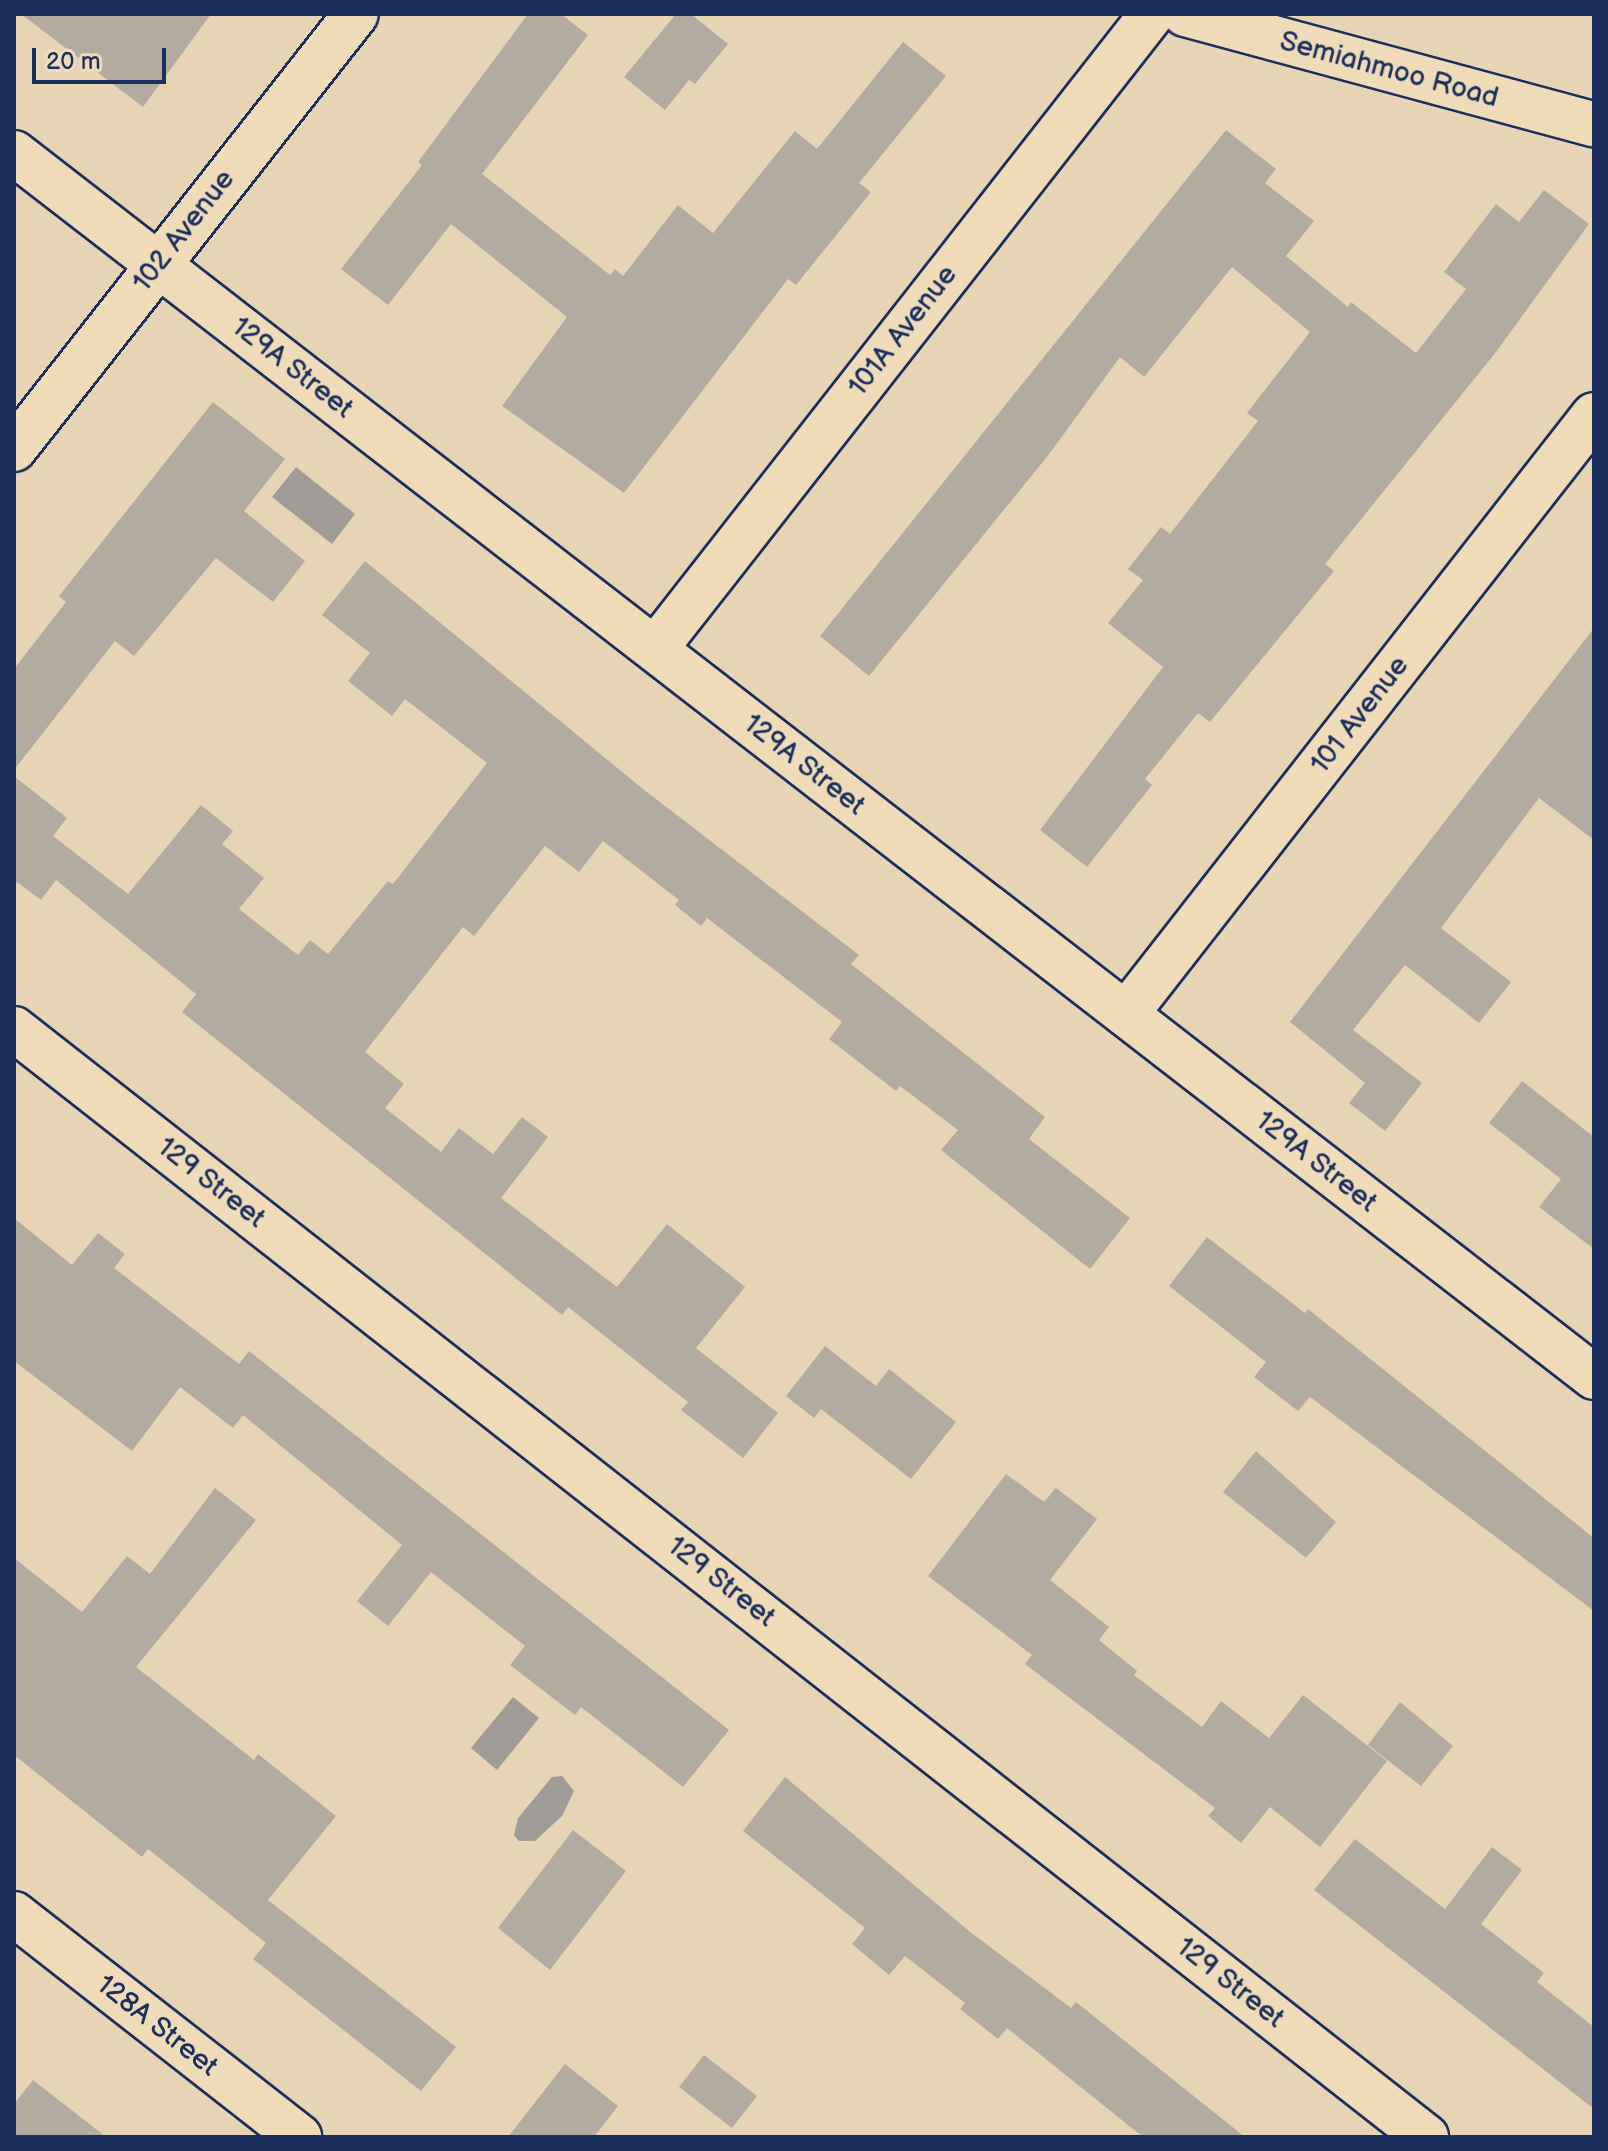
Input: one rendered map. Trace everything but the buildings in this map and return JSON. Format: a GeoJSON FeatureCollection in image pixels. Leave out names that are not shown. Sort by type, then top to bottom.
{"type":"FeatureCollection","features":[{"type":"Feature","properties":{"kind":"street","name":"102 Avenue"},"geometry":{"type":"LineString","coordinates":[[14,449],[356,14]]}},
{"type":"Feature","properties":{"kind":"street","name":"101A Avenue"},"geometry":{"type":"LineString","coordinates":[[655,649],[1152,14]]}},
{"type":"Feature","properties":{"kind":"street","name":"Semiahmoo Road"},"geometry":{"type":"LineString","coordinates":[[1185,14],[1594,124]]}},
{"type":"Feature","properties":{"kind":"street","name":"129A Street"},"geometry":{"type":"LineString","coordinates":[[14,153],[1594,1377]]}},
{"type":"Feature","properties":{"kind":"street","name":"101 Avenue"},"geometry":{"type":"LineString","coordinates":[[1126,1014],[1594,415]]}},
{"type":"Feature","properties":{"kind":"street","name":"129 Street"},"geometry":{"type":"LineString","coordinates":[[14,1029],[1426,2137]]}},
{"type":"Feature","properties":{"kind":"street","name":"128A Street"},"geometry":{"type":"LineString","coordinates":[[14,1914],[299,2137]]}},
{"type":"Feature","properties":{"kind":"shaded area"},"geometry":{"type":"Polygon","coordinates":[[[296,467],[355,514],[332,544],[272,497],[296,467]]]}},
{"type":"Feature","properties":{"kind":"shaded area"},"geometry":{"type":"Polygon","coordinates":[[[513,1697],[539,1718],[497,1770],[471,1748],[513,1697]]]}},
{"type":"Feature","properties":{"kind":"shaded area"},"geometry":{"type":"Polygon","coordinates":[[[562,1776],[574,1791],[562,1816],[535,1841],[519,1841],[514,1835],[518,1818],[552,1777],[562,1776]]]}}]}
